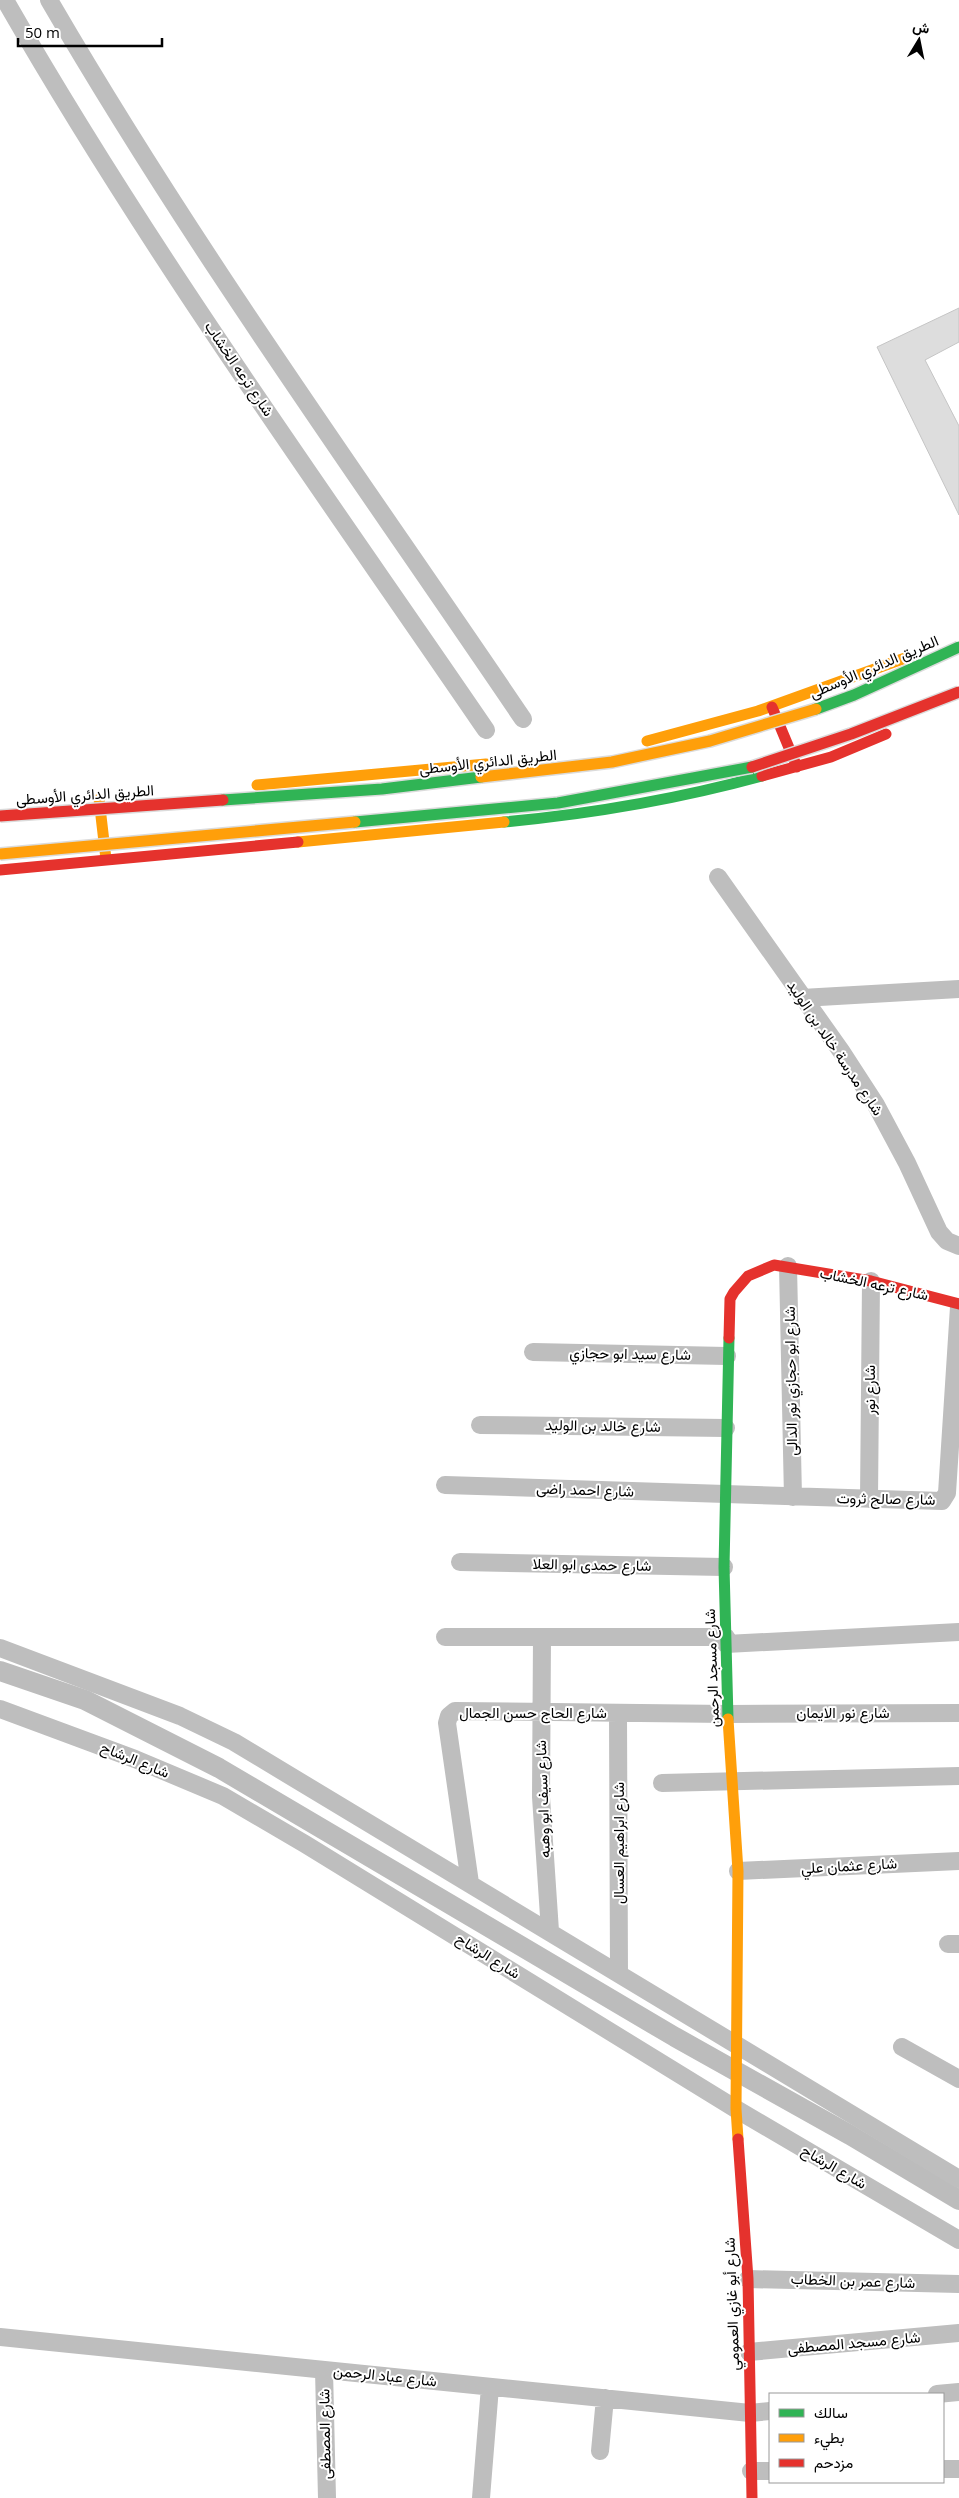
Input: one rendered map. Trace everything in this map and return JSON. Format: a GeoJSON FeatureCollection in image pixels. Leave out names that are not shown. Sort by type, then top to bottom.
{"type":"FeatureCollection","features":[{"type":"Feature","properties":{"kind":"main road"},"geometry":{"type":"LineString","coordinates":[[631,744],[712,725],[772,707],[894,663],[959,636]]}},
{"type":"Feature","properties":{"kind":"main road","name":"الطريق الدائري الأوسطى"},"geometry":{"type":"LineString","coordinates":[[0,816],[382,789],[612,762],[710,741],[807,712],[854,695],[959,647]]}},
{"type":"Feature","properties":{"kind":"main road"},"geometry":{"type":"LineString","coordinates":[[0,854],[567,802],[741,771],[851,734],[959,692]]}},
{"type":"Feature","properties":{"kind":"main road"},"geometry":{"type":"LineString","coordinates":[[772,707],[797,767]]}},
{"type":"Feature","properties":{"kind":"main road"},"geometry":{"type":"LineString","coordinates":[[0,870],[560,817],[670,798],[797,767],[831,757],[900,729]]}},
{"type":"Feature","properties":{"kind":"main road"},"geometry":{"type":"LineString","coordinates":[[520,760],[567,755]]}},
{"type":"Feature","properties":{"kind":"main road"},"geometry":{"type":"LineString","coordinates":[[248,786],[501,762]]}},
{"type":"Feature","properties":{"kind":"main road"},"geometry":{"type":"LineString","coordinates":[[0,808],[208,789]]}},
{"type":"Feature","properties":{"kind":"main road"},"geometry":{"type":"LineString","coordinates":[[99,799],[106,860]]}},
{"type":"Feature","properties":{"kind":"main road","name":"شارع مسجد الرحمن"},"geometry":{"type":"LineString","coordinates":[[736,2109],[738,1871],[728,1714],[724,1567],[729,1306],[736,1286],[747,1276],[760,1268],[774,1265],[788,1266]]}},
{"type":"Feature","properties":{"kind":"main road","name":"شارع ترعه الخشاب"},"geometry":{"type":"LineString","coordinates":[[788,1266],[871,1281],[959,1305]]}},
{"type":"Feature","properties":{"kind":"main road","name":"شارع أبو غازي العمومي"},"geometry":{"type":"LineString","coordinates":[[736,2109],[748,2279],[752,2498]]}},
{"type":"Feature","properties":{"kind":"street","name":"شارع ترعه الخشاب"},"geometry":{"type":"LineString","coordinates":[[5,0],[78,124],[142,226],[486,730]]}},
{"type":"Feature","properties":{"kind":"street"},"geometry":{"type":"LineString","coordinates":[[49,0],[111,105],[194,235],[523,718]]}},
{"type":"Feature","properties":{"kind":"street","name":"شارع مدرسة خالد بن الوليد"},"geometry":{"type":"LineString","coordinates":[[718,877],[802,998],[841,1050],[876,1106],[907,1163],[940,1232],[947,1240],[959,1246]]}},
{"type":"Feature","properties":{"kind":"street"},"geometry":{"type":"LineString","coordinates":[[802,998],[959,989]]}},
{"type":"Feature","properties":{"kind":"street","name":"شارع ابو حجازي نور الدالى"},"geometry":{"type":"LineString","coordinates":[[788,1266],[792,1497]]}},
{"type":"Feature","properties":{"kind":"street","name":"شارع نور"},"geometry":{"type":"LineString","coordinates":[[869,1499],[871,1281]]}},
{"type":"Feature","properties":{"kind":"street","name":"شارع صالح ثروت"},"geometry":{"type":"LineString","coordinates":[[725,1494],[942,1501],[946,1496],[959,1305]]}},
{"type":"Feature","properties":{"kind":"street","name":"شارع سيد ابو حجازي"},"geometry":{"type":"LineString","coordinates":[[533,1352],[727,1356]]}},
{"type":"Feature","properties":{"kind":"street","name":"شارع خالد بن الوليد"},"geometry":{"type":"LineString","coordinates":[[480,1424],[726,1428]]}},
{"type":"Feature","properties":{"kind":"street","name":"شارع احمد راضى"},"geometry":{"type":"LineString","coordinates":[[445,1485],[725,1494]]}},
{"type":"Feature","properties":{"kind":"street","name":"شارع حمدى ابو العلا"},"geometry":{"type":"LineString","coordinates":[[460,1562],[724,1567]]}},
{"type":"Feature","properties":{"kind":"street"},"geometry":{"type":"LineString","coordinates":[[445,1637],[726,1640],[959,1632]]}},
{"type":"Feature","properties":{"kind":"street","name":"شارع سيف ابو وهبه"},"geometry":{"type":"LineString","coordinates":[[542,1637],[541,1797],[550,1931]]}},
{"type":"Feature","properties":{"kind":"street"},"geometry":{"type":"LineString","coordinates":[[0,1648],[180,1716],[234,1742],[470,1882],[959,2179]]}},
{"type":"Feature","properties":{"kind":"street","name":"شارع الرشاح"},"geometry":{"type":"LineString","coordinates":[[0,1709],[135,1759],[223,1796],[305,1844],[736,2109],[959,2240]]}},
{"type":"Feature","properties":{"kind":"street","name":"شارع الحاج حسن الجمال"},"geometry":{"type":"LineString","coordinates":[[470,1882],[448,1719],[451,1713],[458,1711],[728,1714]]}},
{"type":"Feature","properties":{"kind":"street","name":"شارع ابراهيم العسال"},"geometry":{"type":"LineString","coordinates":[[618,1713],[619,1973]]}},
{"type":"Feature","properties":{"kind":"street","name":"شارع نور الايمان"},"geometry":{"type":"LineString","coordinates":[[728,1714],[959,1713]]}},
{"type":"Feature","properties":{"kind":"street"},"geometry":{"type":"LineString","coordinates":[[662,1783],[959,1776]]}},
{"type":"Feature","properties":{"kind":"street","name":"شارع عثمان علي"},"geometry":{"type":"LineString","coordinates":[[738,1871],[959,1861]]}},
{"type":"Feature","properties":{"kind":"street"},"geometry":{"type":"LineString","coordinates":[[902,2047],[959,2079]]}},
{"type":"Feature","properties":{"kind":"street","name":"شارع عمر بن الخطاب"},"geometry":{"type":"LineString","coordinates":[[748,2279],[959,2284]]}},
{"type":"Feature","properties":{"kind":"street","name":"شارع مسجد المصطفى"},"geometry":{"type":"LineString","coordinates":[[749,2352],[959,2333]]}},
{"type":"Feature","properties":{"kind":"street","name":"شارع عباد الرحمن"},"geometry":{"type":"LineString","coordinates":[[0,2337],[750,2413],[769,2411]]}},
{"type":"Feature","properties":{"kind":"street","name":"شارع المصطفى"},"geometry":{"type":"LineString","coordinates":[[324,2370],[327,2498]]}},
{"type":"Feature","properties":{"kind":"street"},"geometry":{"type":"LineString","coordinates":[[481,2498],[490,2387]]}},
{"type":"Feature","properties":{"kind":"street"},"geometry":{"type":"LineString","coordinates":[[944,2393],[959,2392]]}},
{"type":"Feature","properties":{"kind":"street"},"geometry":{"type":"LineString","coordinates":[[600,2450],[605,2398]]}},
{"type":"Feature","properties":{"kind":"street"},"geometry":{"type":"LineString","coordinates":[[944,2469],[959,2469]]}},
{"type":"Feature","properties":{"kind":"street"},"geometry":{"type":"LineString","coordinates":[[751,2471],[769,2471]]}},
{"type":"Feature","properties":{"kind":"building"},"geometry":{"type":"Polygon","coordinates":[[[959,308],[959,342],[925,360],[959,426],[959,515],[877,347],[959,308]]]}},
{"type":"Feature","properties":{"kind":"waterway"},"geometry":{"type":"LineString","coordinates":[[0,1671],[85,1700],[219,1768],[675,2037],[850,2135],[959,2200]]}},
{"type":"Feature","properties":{"kind":"traffic: fast"},"geometry":{"type":"LineString","coordinates":[[816,709],[854,695],[959,647]]}},
{"type":"Feature","properties":{"kind":"traffic: fast"},"geometry":{"type":"LineString","coordinates":[[355,822],[558,803],[752,767]]}},
{"type":"Feature","properties":{"kind":"traffic: fast"},"geometry":{"type":"LineString","coordinates":[[504,822],[634,805],[762,776]]}},
{"type":"Feature","properties":{"kind":"traffic: fast"},"geometry":{"type":"LineString","coordinates":[[223,800],[382,789],[481,777]]}},
{"type":"Feature","properties":{"kind":"traffic: fast"},"geometry":{"type":"LineString","coordinates":[[728,1719],[724,1567],[729,1338]]}},
{"type":"Feature","properties":{"kind":"traffic: slow"},"geometry":{"type":"LineString","coordinates":[[647,741],[758,711],[908,657]]}},
{"type":"Feature","properties":{"kind":"traffic: slow"},"geometry":{"type":"LineString","coordinates":[[481,777],[612,762],[710,741],[816,709]]}},
{"type":"Feature","properties":{"kind":"traffic: slow"},"geometry":{"type":"LineString","coordinates":[[257,785],[486,764]]}},
{"type":"Feature","properties":{"kind":"traffic: slow"},"geometry":{"type":"LineString","coordinates":[[99,799],[106,859]]}},
{"type":"Feature","properties":{"kind":"traffic: slow"},"geometry":{"type":"LineString","coordinates":[[0,854],[355,822]]}},
{"type":"Feature","properties":{"kind":"traffic: slow"},"geometry":{"type":"LineString","coordinates":[[298,842],[504,822]]}},
{"type":"Feature","properties":{"kind":"traffic: slow"},"geometry":{"type":"LineString","coordinates":[[728,1719],[738,1871],[736,2109],[738,2139]]}},
{"type":"Feature","properties":{"kind":"traffic: jam"},"geometry":{"type":"LineString","coordinates":[[752,767],[851,734],[959,692]]}},
{"type":"Feature","properties":{"kind":"traffic: jam"},"geometry":{"type":"LineString","coordinates":[[772,707],[797,767]]}},
{"type":"Feature","properties":{"kind":"traffic: jam"},"geometry":{"type":"LineString","coordinates":[[762,776],[831,757],[886,734]]}},
{"type":"Feature","properties":{"kind":"traffic: jam"},"geometry":{"type":"LineString","coordinates":[[0,816],[223,800]]}},
{"type":"Feature","properties":{"kind":"traffic: jam"},"geometry":{"type":"LineString","coordinates":[[0,870],[298,842]]}},
{"type":"Feature","properties":{"kind":"traffic: jam"},"geometry":{"type":"LineString","coordinates":[[729,1338],[730,1299],[734,1292],[748,1276],[774,1265],[871,1281],[959,1304]]}},
{"type":"Feature","properties":{"kind":"traffic: jam"},"geometry":{"type":"LineString","coordinates":[[738,2139],[748,2279],[752,2498]]}}]}
